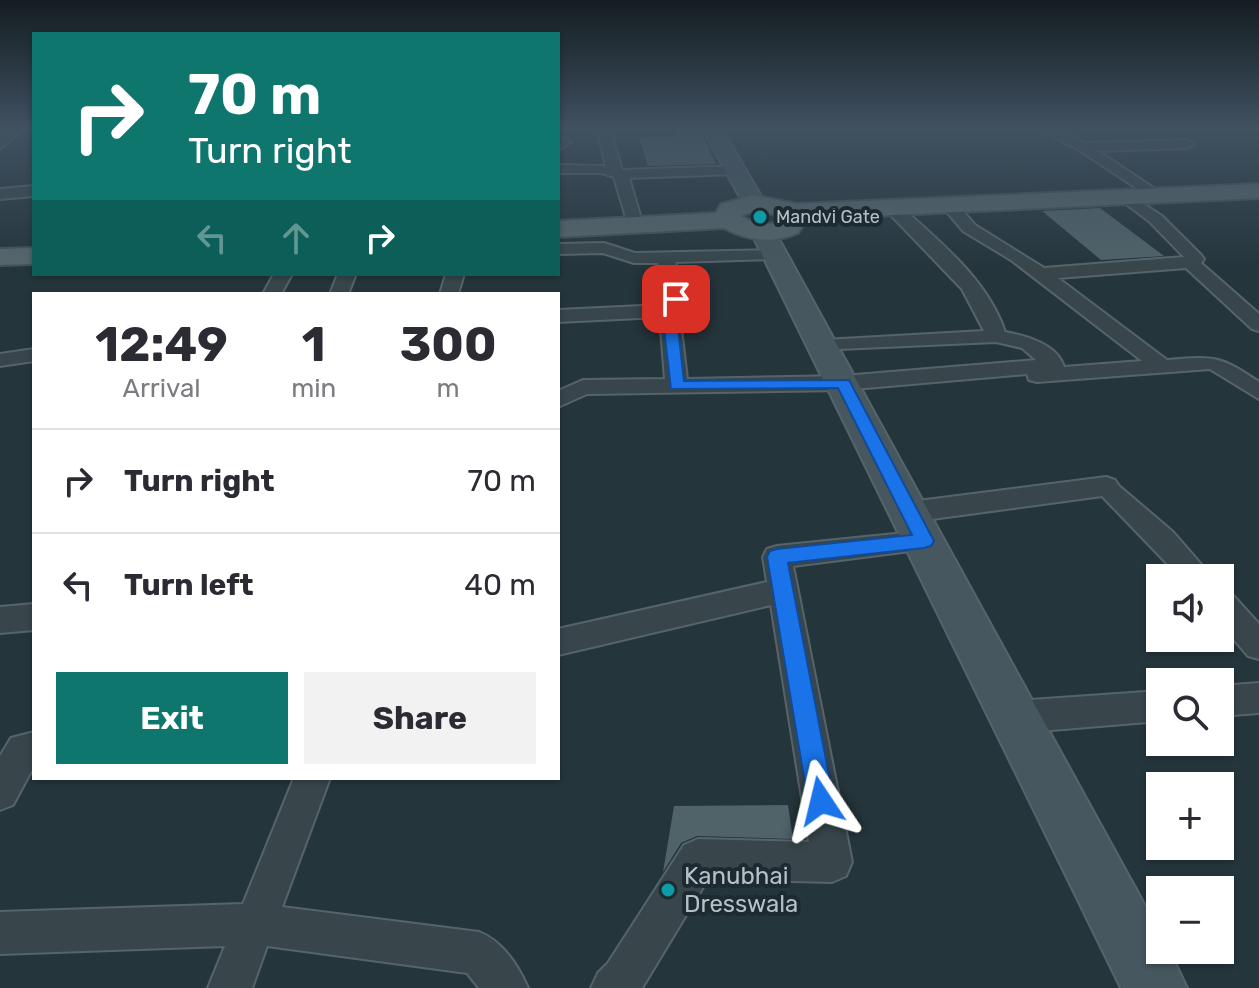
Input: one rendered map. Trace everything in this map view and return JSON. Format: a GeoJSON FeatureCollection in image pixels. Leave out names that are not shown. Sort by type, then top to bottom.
{"type":"FeatureCollection","features":[{"type":"Feature","properties":{"kind":"main road"},"geometry":{"type":"LineString","coordinates":[[738,175],[768,223],[838,373],[1155,988]]}},
{"type":"Feature","properties":{"kind":"main road"},"geometry":{"type":"LineString","coordinates":[[560,229],[768,223],[896,211],[1259,194]]}},
{"type":"Feature","properties":{"kind":"street"},"geometry":{"type":"LineString","coordinates":[[619,175],[635,225]]}},
{"type":"Feature","properties":{"kind":"street"},"geometry":{"type":"LineString","coordinates":[[1040,274],[1190,262],[1195,259],[1156,219],[1142,198],[1116,175]]}},
{"type":"Feature","properties":{"kind":"street"},"geometry":{"type":"LineString","coordinates":[[0,194],[32,191]]}},
{"type":"Feature","properties":{"kind":"street"},"geometry":{"type":"LineString","coordinates":[[951,208],[969,228],[1092,310],[1163,367]]}},
{"type":"Feature","properties":{"kind":"street"},"geometry":{"type":"LineString","coordinates":[[896,211],[932,245],[973,293],[994,323],[996,336]]}},
{"type":"Feature","properties":{"kind":"street"},"geometry":{"type":"LineString","coordinates":[[560,249],[604,248],[634,258],[665,257],[768,223]]}},
{"type":"Feature","properties":{"kind":"street"},"geometry":{"type":"LineString","coordinates":[[932,245],[993,242]]}},
{"type":"Feature","properties":{"kind":"street"},"geometry":{"type":"LineString","coordinates":[[665,257],[676,299],[669,311],[677,386]]}},
{"type":"Feature","properties":{"kind":"street"},"geometry":{"type":"LineString","coordinates":[[1190,262],[1259,325]]}},
{"type":"Feature","properties":{"kind":"street"},"geometry":{"type":"LineString","coordinates":[[560,316],[669,311]]}},
{"type":"Feature","properties":{"kind":"street"},"geometry":{"type":"LineString","coordinates":[[560,399],[583,387],[677,386],[838,373],[1054,365],[1029,343],[996,336],[838,373]]}},
{"type":"Feature","properties":{"kind":"street"},"geometry":{"type":"LineString","coordinates":[[0,360],[32,355]]}},
{"type":"Feature","properties":{"kind":"street"},"geometry":{"type":"LineString","coordinates":[[838,373],[1220,365],[1259,392]]}},
{"type":"Feature","properties":{"kind":"street"},"geometry":{"type":"LineString","coordinates":[[613,988],[623,978],[698,859],[832,862],[777,557],[917,526],[1110,490],[1185,564]]}},
{"type":"Feature","properties":{"kind":"street"},"geometry":{"type":"LineString","coordinates":[[560,642],[783,590]]}},
{"type":"Feature","properties":{"kind":"street"},"geometry":{"type":"LineString","coordinates":[[0,620],[32,617]]}},
{"type":"Feature","properties":{"kind":"street"},"geometry":{"type":"LineString","coordinates":[[1234,618],[1259,646]]}},
{"type":"Feature","properties":{"kind":"street"},"geometry":{"type":"LineString","coordinates":[[1234,700],[1259,698]]}},
{"type":"Feature","properties":{"kind":"street"},"geometry":{"type":"LineString","coordinates":[[1015,717],[1146,707]]}},
{"type":"Feature","properties":{"kind":"street"},"geometry":{"type":"LineString","coordinates":[[0,792],[23,750],[32,749]]}},
{"type":"Feature","properties":{"kind":"street"},"geometry":{"type":"LineString","coordinates":[[230,988],[311,780]]}},
{"type":"Feature","properties":{"kind":"street"},"geometry":{"type":"LineString","coordinates":[[0,933],[257,924],[479,953],[506,988]]}},
{"type":"Feature","properties":{"kind":"building"},"geometry":{"type":"Polygon","coordinates":[[[1100,208],[1164,256],[1101,260],[1042,211],[1100,208]]]}},
{"type":"Feature","properties":{"kind":"building"},"geometry":{"type":"Polygon","coordinates":[[[788,805],[793,839],[697,836],[681,843],[663,872],[674,806],[788,805]]]}},
{"type":"Feature","properties":{"kind":"place","name":"Mandvi Gate"},"geometry":{"type":"Point","coordinates":[760,217]}},
{"type":"Feature","properties":{"kind":"place","name":"Kanubhai Dresswala"},"geometry":{"type":"Point","coordinates":[668,890]}},
{"type":"Feature","properties":{"kind":"route"},"geometry":{"type":"LineString","coordinates":[[676,299],[669,311],[677,386],[843,383],[924,541],[777,557],[821,801]]}}]}
